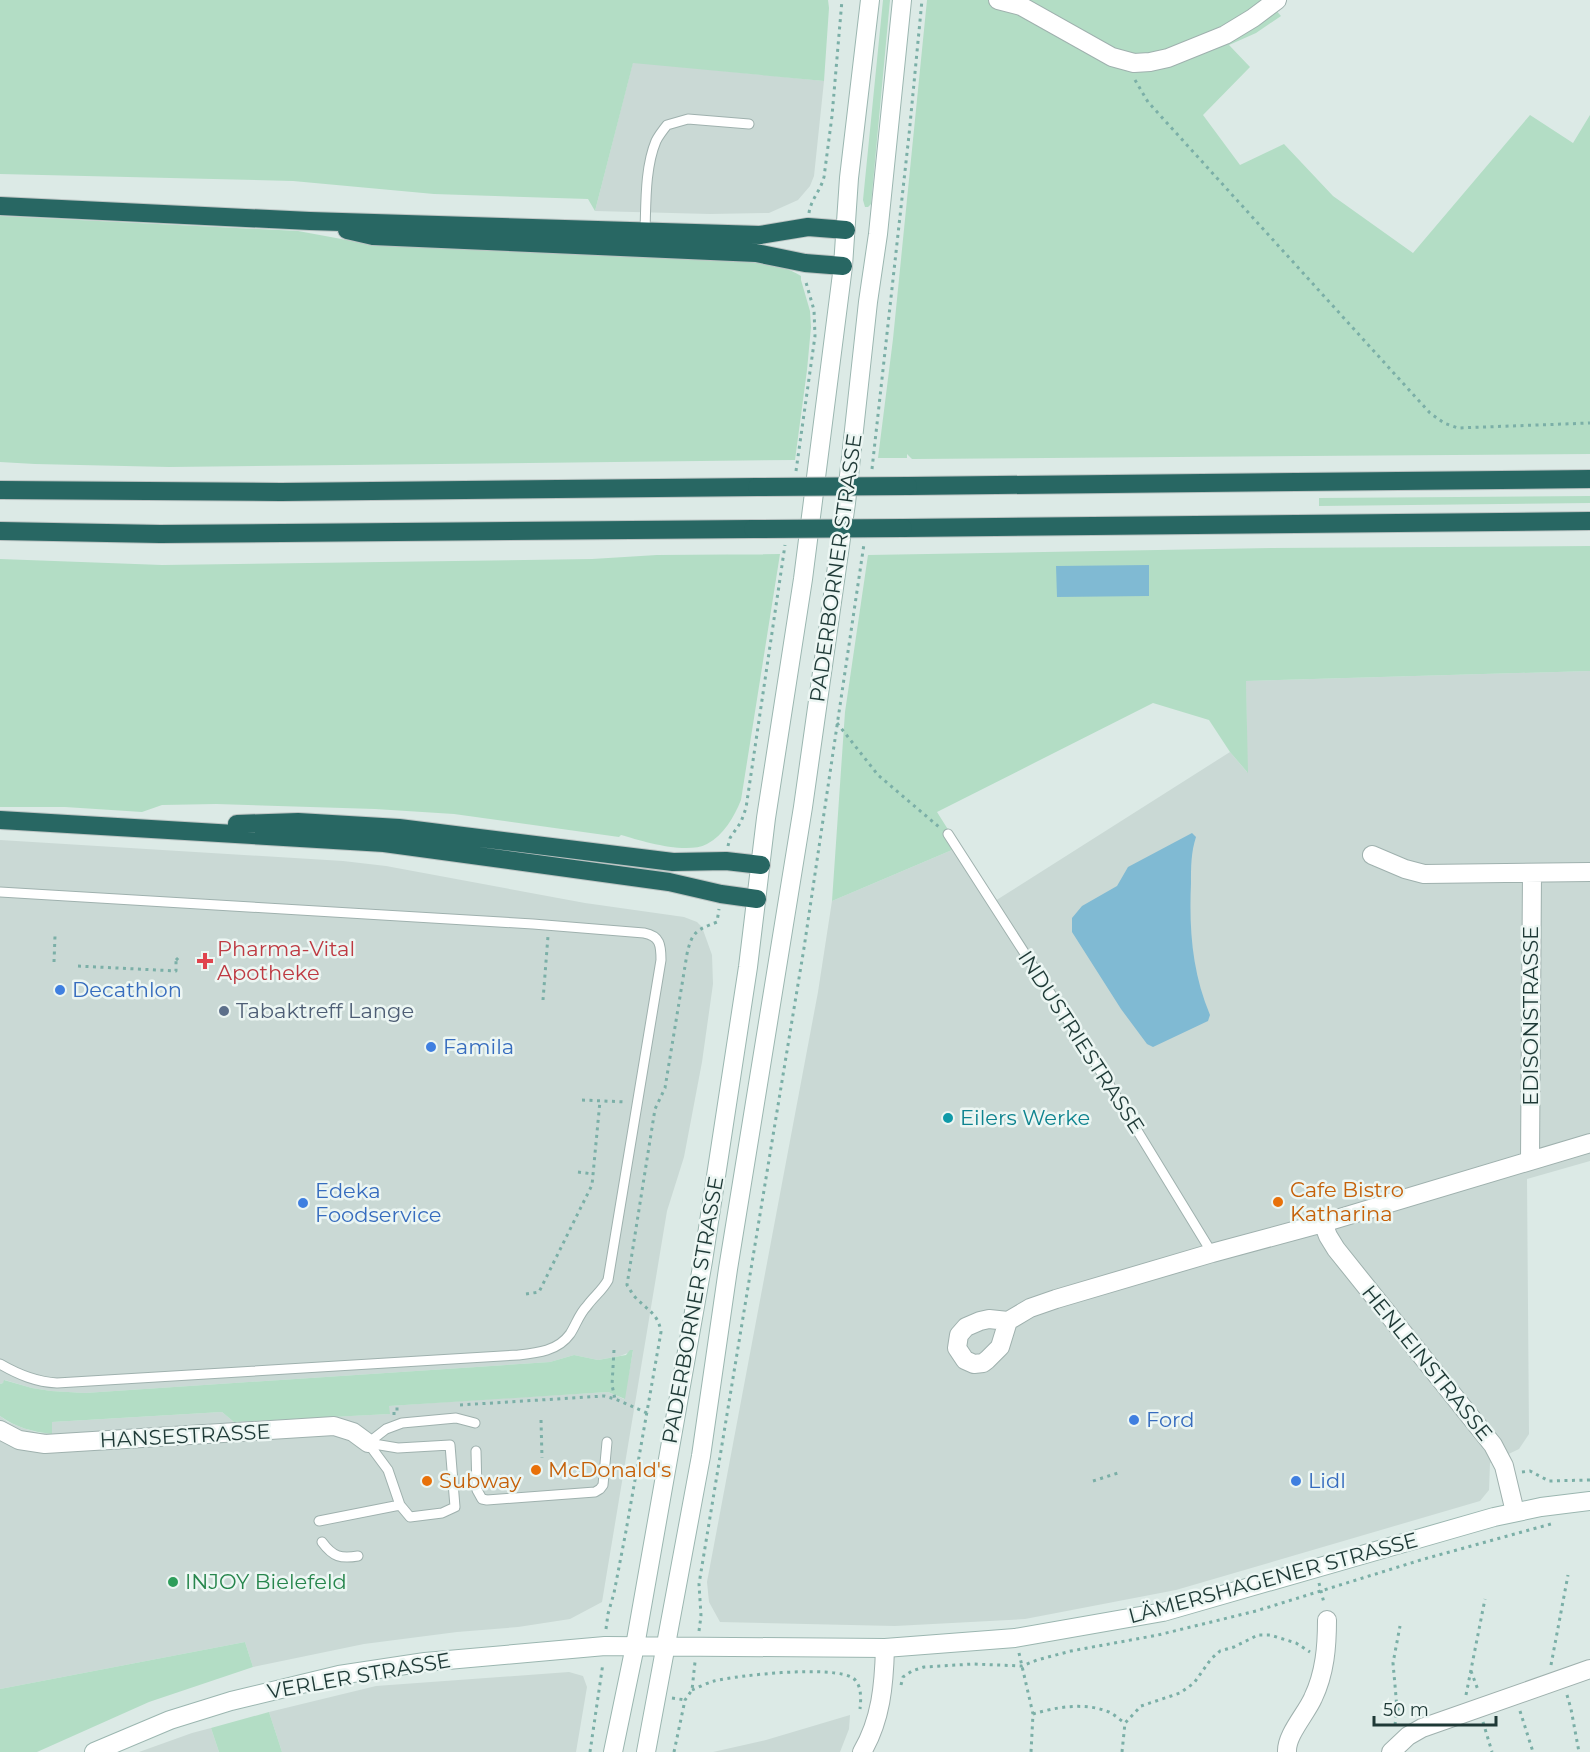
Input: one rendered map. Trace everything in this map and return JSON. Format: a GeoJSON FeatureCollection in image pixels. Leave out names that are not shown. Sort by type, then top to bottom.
{"type":"FeatureCollection","features":[{"type":"Feature","properties":{"kind":"highway"},"geometry":{"type":"LineString","coordinates":[[0,206],[310,221],[760,235],[807,227],[846,230]]}},
{"type":"Feature","properties":{"kind":"highway"},"geometry":{"type":"LineString","coordinates":[[310,221],[373,236],[756,253],[843,266]]}},
{"type":"Feature","properties":{"kind":"highway"},"geometry":{"type":"LineString","coordinates":[[0,490],[281,492],[1590,479]]}},
{"type":"Feature","properties":{"kind":"highway"},"geometry":{"type":"LineString","coordinates":[[0,484],[21,491]]}},
{"type":"Feature","properties":{"kind":"highway"},"geometry":{"type":"LineString","coordinates":[[0,531],[183,534],[1590,521]]}},
{"type":"Feature","properties":{"kind":"highway"},"geometry":{"type":"LineString","coordinates":[[0,820],[384,843],[669,882],[721,894],[757,899]]}},
{"type":"Feature","properties":{"kind":"highway"},"geometry":{"type":"LineString","coordinates":[[121,828],[298,822],[411,829],[673,862],[726,861],[761,865]]}},
{"type":"Feature","properties":{"kind":"main road","name":"PADERBORNER STRASSE"},"geometry":{"type":"LineString","coordinates":[[613,1752],[635,1646],[708,1228],[748,968],[768,807],[803,579],[843,266],[849,178],[870,0]]}},
{"type":"Feature","properties":{"kind":"main road","name":"PADERBORNER STRASSE"},"geometry":{"type":"LineString","coordinates":[[646,1752],[701,1456],[730,1257],[788,904],[846,502],[868,302],[878,234],[902,0]]}},
{"type":"Feature","properties":{"kind":"main road"},"geometry":{"type":"LineString","coordinates":[[998,0],[1021,6],[1112,57],[1134,63],[1168,58],[1225,35],[1277,0]]}},
{"type":"Feature","properties":{"kind":"main road"},"geometry":{"type":"LineString","coordinates":[[846,230],[878,234]]}},
{"type":"Feature","properties":{"kind":"main road"},"geometry":{"type":"LineString","coordinates":[[843,266],[874,267]]}},
{"type":"Feature","properties":{"kind":"main road"},"geometry":{"type":"LineString","coordinates":[[1372,855],[1404,869],[1424,873],[1590,872]]}},
{"type":"Feature","properties":{"kind":"main road"},"geometry":{"type":"LineString","coordinates":[[761,865],[793,869]]}},
{"type":"Feature","properties":{"kind":"main road","name":"EDISONSTRASSE"},"geometry":{"type":"LineString","coordinates":[[1530,1160],[1532,873]]}},
{"type":"Feature","properties":{"kind":"main road"},"geometry":{"type":"LineString","coordinates":[[757,899],[788,904]]}},
{"type":"Feature","properties":{"kind":"main road"},"geometry":{"type":"LineString","coordinates":[[1008,1320],[1030,1308],[1056,1299],[1590,1143]]}},
{"type":"Feature","properties":{"kind":"main road","name":"HENLEINSTRASSE"},"geometry":{"type":"LineString","coordinates":[[1323,1222],[1336,1249],[1493,1445],[1508,1479],[1515,1512]]}},
{"type":"Feature","properties":{"kind":"main road","name":"HANSESTRASSE"},"geometry":{"type":"LineString","coordinates":[[0,1430],[19,1440],[45,1444],[334,1426],[353,1432],[368,1443]]}},
{"type":"Feature","properties":{"kind":"main road","name":"LÄMERSHAGENER STRASSE"},"geometry":{"type":"LineString","coordinates":[[635,1646],[885,1648],[1016,1638],[1163,1612],[1461,1526],[1515,1512],[1590,1501]]}},
{"type":"Feature","properties":{"kind":"main road"},"geometry":{"type":"LineString","coordinates":[[1287,1752],[1291,1737],[1313,1698],[1324,1661],[1326,1620]]}},
{"type":"Feature","properties":{"kind":"main road","name":"VERLER STRASSE"},"geometry":{"type":"LineString","coordinates":[[94,1752],[170,1720],[231,1701],[339,1675],[425,1662],[605,1646],[635,1646]]}},
{"type":"Feature","properties":{"kind":"main road"},"geometry":{"type":"LineString","coordinates":[[862,1752],[870,1738],[879,1711],[885,1648]]}},
{"type":"Feature","properties":{"kind":"main road"},"geometry":{"type":"LineString","coordinates":[[1391,1752],[1399,1743],[1418,1730],[1590,1669]]}},
{"type":"Feature","properties":{"kind":"lane"},"geometry":{"type":"LineString","coordinates":[[645,231],[652,154],[657,139],[666,125],[688,119],[749,124]]}},
{"type":"Feature","properties":{"kind":"lane","name":"INDUSTRIESTRASSE"},"geometry":{"type":"LineString","coordinates":[[948,834],[1110,1086],[1212,1252]]}},
{"type":"Feature","properties":{"kind":"lane"},"geometry":{"type":"LineString","coordinates":[[0,892],[644,933],[652,934],[659,940],[661,947],[661,960],[608,1280],[561,1343],[549,1350],[518,1355],[57,1383],[40,1382],[0,1364]]}},
{"type":"Feature","properties":{"kind":"lane"},"geometry":{"type":"LineString","coordinates":[[368,1443],[386,1429],[402,1423],[456,1418],[475,1423]]}},
{"type":"Feature","properties":{"kind":"lane"},"geometry":{"type":"LineString","coordinates":[[476,1451],[477,1490],[482,1499],[487,1500],[600,1490],[603,1485],[607,1442]]}},
{"type":"Feature","properties":{"kind":"lane"},"geometry":{"type":"LineString","coordinates":[[368,1443],[398,1448],[450,1445],[454,1507],[442,1514],[410,1517],[400,1505],[388,1470],[368,1443]]}},
{"type":"Feature","properties":{"kind":"lane"},"geometry":{"type":"LineString","coordinates":[[319,1521],[400,1505]]}},
{"type":"Feature","properties":{"kind":"lane"},"geometry":{"type":"LineString","coordinates":[[322,1542],[338,1556],[345,1558],[358,1556]]}},
{"type":"Feature","properties":{"kind":"path"},"geometry":{"type":"LineString","coordinates":[[807,227],[810,207],[824,177],[842,0]]}},
{"type":"Feature","properties":{"kind":"path"},"geometry":{"type":"LineString","coordinates":[[1134,63],[1135,83],[1148,102],[1430,413],[1444,423],[1458,428],[1590,423]]}},
{"type":"Feature","properties":{"kind":"path"},"geometry":{"type":"LineString","coordinates":[[794,481],[815,336],[814,310],[805,276],[805,262]]}},
{"type":"Feature","properties":{"kind":"path"},"geometry":{"type":"LineString","coordinates":[[728,843],[741,822],[746,808],[786,539]]}},
{"type":"Feature","properties":{"kind":"path"},"geometry":{"type":"LineString","coordinates":[[837,723],[878,775],[948,834]]}},
{"type":"Feature","properties":{"kind":"path"},"geometry":{"type":"LineString","coordinates":[[590,1752],[608,1614],[624,1542],[661,1332],[659,1321],[636,1298],[627,1285],[655,1109],[665,1088],[690,940],[698,930],[717,922]]}},
{"type":"Feature","properties":{"kind":"path"},"geometry":{"type":"LineString","coordinates":[[543,1000],[549,926]]}},
{"type":"Feature","properties":{"kind":"path"},"geometry":{"type":"LineString","coordinates":[[54,962],[56,936]]}},
{"type":"Feature","properties":{"kind":"path"},"geometry":{"type":"LineString","coordinates":[[78,966],[176,971],[176,958],[181,963]]}},
{"type":"Feature","properties":{"kind":"path"},"geometry":{"type":"LineString","coordinates":[[582,1100],[658,1103]]}},
{"type":"Feature","properties":{"kind":"path"},"geometry":{"type":"LineString","coordinates":[[526,1294],[540,1292],[590,1192],[600,1101]]}},
{"type":"Feature","properties":{"kind":"path"},"geometry":{"type":"LineString","coordinates":[[578,1172],[593,1174]]}},
{"type":"Feature","properties":{"kind":"path"},"geometry":{"type":"LineString","coordinates":[[614,1350],[612,1385],[615,1399]]}},
{"type":"Feature","properties":{"kind":"path"},"geometry":{"type":"LineString","coordinates":[[459,1405],[604,1396],[647,1413]]}},
{"type":"Feature","properties":{"kind":"path"},"geometry":{"type":"LineString","coordinates":[[394,1425],[394,1409],[405,1409]]}},
{"type":"Feature","properties":{"kind":"path"},"geometry":{"type":"LineString","coordinates":[[541,1420],[542,1458]]}},
{"type":"Feature","properties":{"kind":"path"},"geometry":{"type":"LineString","coordinates":[[1508,1479],[1530,1471],[1549,1480],[1590,1480]]}},
{"type":"Feature","properties":{"kind":"path"},"geometry":{"type":"LineString","coordinates":[[1093,1481],[1118,1473]]}},
{"type":"Feature","properties":{"kind":"path"},"geometry":{"type":"LineString","coordinates":[[1316,1569],[1326,1620]]}},
{"type":"Feature","properties":{"kind":"path"},"geometry":{"type":"LineString","coordinates":[[1568,1575],[1555,1682],[1571,1709],[1579,1752]]}},
{"type":"Feature","properties":{"kind":"path"},"geometry":{"type":"LineString","coordinates":[[1485,1599],[1471,1670],[1475,1709],[1492,1752]]}},
{"type":"Feature","properties":{"kind":"path"},"geometry":{"type":"LineString","coordinates":[[1391,1752],[1397,1708],[1392,1663],[1400,1626]]}},
{"type":"Feature","properties":{"kind":"path"},"geometry":{"type":"LineString","coordinates":[[1122,1752],[1125,1723],[1141,1706],[1180,1693],[1194,1683],[1211,1659],[1220,1651],[1258,1635],[1270,1635],[1296,1643],[1324,1661]]}},
{"type":"Feature","properties":{"kind":"path"},"geometry":{"type":"LineString","coordinates":[[1016,1638],[1033,1714],[1031,1752]]}},
{"type":"Feature","properties":{"kind":"path"},"geometry":{"type":"LineString","coordinates":[[1471,1670],[1475,1709]]}},
{"type":"Feature","properties":{"kind":"path"},"geometry":{"type":"LineString","coordinates":[[693,1690],[713,1681],[750,1676],[791,1672],[842,1673],[857,1682],[860,1692],[860,1711]]}},
{"type":"Feature","properties":{"kind":"path"},"geometry":{"type":"LineString","coordinates":[[1514,1695],[1533,1752]]}},
{"type":"Feature","properties":{"kind":"path"},"geometry":{"type":"LineString","coordinates":[[1033,1714],[1050,1709],[1083,1707],[1110,1713],[1125,1723]]}},
{"type":"Feature","properties":{"kind":"shaded area"},"geometry":{"type":"Polygon","coordinates":[[[633,62],[824,81],[814,176],[810,186],[798,200],[769,213],[595,211],[633,62]]]}},
{"type":"Feature","properties":{"kind":"shaded area"},"geometry":{"type":"Polygon","coordinates":[[[1590,671],[1590,1161],[1527,1179],[1529,1434],[1519,1449],[1490,1463],[1489,1490],[1480,1501],[1176,1590],[1025,1619],[895,1626],[720,1622],[709,1602],[707,1582],[818,992],[832,901],[959,847],[995,901],[1230,752],[1247,772],[1246,681],[1590,671]]]}},
{"type":"Feature","properties":{"kind":"shaded area"},"geometry":{"type":"Polygon","coordinates":[[[0,840],[343,861],[386,866],[585,903],[684,917],[697,922],[702,927],[712,955],[713,984],[702,1062],[684,1157],[667,1211],[602,1602],[570,1619],[364,1644],[253,1667],[245,1642],[0,1689],[0,1416],[23,1428],[39,1433],[52,1433],[52,1422],[222,1412],[234,1422],[389,1414],[389,1406],[608,1392],[624,1399],[633,1351],[598,1360],[574,1355],[550,1362],[85,1393],[32,1388],[5,1380],[0,1384],[0,840]]]}},
{"type":"Feature","properties":{"kind":"shaded area"},"geometry":{"type":"Polygon","coordinates":[[[569,1672],[583,1676],[587,1687],[576,1752],[282,1752],[269,1712],[376,1686],[569,1672]]]}},
{"type":"Feature","properties":{"kind":"shaded area"},"geometry":{"type":"Polygon","coordinates":[[[850,1715],[849,1729],[840,1752],[713,1752],[766,1740],[850,1715]]]}},
{"type":"Feature","properties":{"kind":"shaded area"},"geometry":{"type":"Polygon","coordinates":[[[211,1728],[219,1752],[139,1752],[192,1733],[211,1728]]]}},
{"type":"Feature","properties":{"kind":"green space"},"geometry":{"type":"Polygon","coordinates":[[[0,0],[828,0],[829,8],[824,81],[633,63],[595,211],[588,199],[434,194],[293,181],[0,174],[0,0]]]}},
{"type":"Feature","properties":{"kind":"green space"},"geometry":{"type":"Polygon","coordinates":[[[883,0],[890,0],[871,204],[865,207],[863,200],[883,0]]]}},
{"type":"Feature","properties":{"kind":"green space"},"geometry":{"type":"Polygon","coordinates":[[[927,0],[1267,0],[1281,16],[1256,33],[1229,45],[1250,67],[1203,115],[1240,165],[1284,144],[1333,196],[1413,253],[1530,115],[1573,143],[1590,115],[1590,454],[912,459],[907,454],[907,458],[878,458],[893,339],[927,0]]]}},
{"type":"Feature","properties":{"kind":"green space"},"geometry":{"type":"Polygon","coordinates":[[[0,216],[298,231],[374,245],[718,260],[782,267],[801,276],[810,311],[811,327],[807,370],[795,460],[169,467],[0,462],[0,216]]]}},
{"type":"Feature","properties":{"kind":"green space"},"geometry":{"type":"Polygon","coordinates":[[[1590,496],[1590,503],[1319,506],[1319,498],[1590,496]]]}},
{"type":"Feature","properties":{"kind":"green space"},"geometry":{"type":"Polygon","coordinates":[[[1590,546],[1590,671],[1246,681],[1248,773],[1230,752],[1209,720],[1153,703],[937,812],[959,847],[832,901],[845,712],[868,555],[1271,548],[1590,546]]]}},
{"type":"Feature","properties":{"kind":"green space"},"geometry":{"type":"Polygon","coordinates":[[[780,554],[741,800],[723,831],[707,844],[698,847],[676,848],[621,835],[619,837],[454,814],[375,809],[216,804],[162,805],[142,812],[65,807],[0,807],[0,559],[162,565],[780,554]]]}},
{"type":"Feature","properties":{"kind":"green space"},"geometry":{"type":"Polygon","coordinates":[[[633,1350],[625,1399],[608,1392],[389,1406],[390,1414],[234,1422],[222,1412],[52,1422],[52,1434],[24,1428],[0,1416],[0,1384],[4,1380],[32,1388],[85,1393],[550,1362],[574,1355],[598,1360],[626,1355],[633,1350]]]}},
{"type":"Feature","properties":{"kind":"green space"},"geometry":{"type":"Polygon","coordinates":[[[245,1642],[253,1667],[149,1702],[37,1752],[0,1752],[0,1689],[245,1642]]]}},
{"type":"Feature","properties":{"kind":"green space"},"geometry":{"type":"Polygon","coordinates":[[[269,1712],[282,1752],[219,1752],[211,1728],[269,1712]]]}},
{"type":"Feature","properties":{"kind":"water"},"geometry":{"type":"Polygon","coordinates":[[[1149,565],[1149,596],[1057,597],[1056,566],[1149,565]]]}},
{"type":"Feature","properties":{"kind":"water"},"geometry":{"type":"Polygon","coordinates":[[[1192,833],[1196,837],[1191,871],[1193,950],[1199,983],[1210,1015],[1208,1021],[1153,1047],[1147,1044],[1121,1009],[1072,932],[1072,918],[1082,906],[1117,886],[1128,867],[1192,833]]]}},
{"type":"Feature","properties":{"kind":"place","name":"Pharma-Vital Apotheke"},"geometry":{"type":"Point","coordinates":[205,961]}},
{"type":"Feature","properties":{"kind":"place","name":"Decathlon"},"geometry":{"type":"Point","coordinates":[60,990]}},
{"type":"Feature","properties":{"kind":"place","name":"Tabaktreff Lange"},"geometry":{"type":"Point","coordinates":[224,1011]}},
{"type":"Feature","properties":{"kind":"place","name":"Famila"},"geometry":{"type":"Point","coordinates":[431,1047]}},
{"type":"Feature","properties":{"kind":"place","name":"Eilers Werke"},"geometry":{"type":"Point","coordinates":[948,1118]}},
{"type":"Feature","properties":{"kind":"place","name":"Cafe Bistro Katharina"},"geometry":{"type":"Point","coordinates":[1278,1202]}},
{"type":"Feature","properties":{"kind":"place","name":"Edeka Foodservice"},"geometry":{"type":"Point","coordinates":[303,1203]}},
{"type":"Feature","properties":{"kind":"place","name":"Ford"},"geometry":{"type":"Point","coordinates":[1134,1420]}},
{"type":"Feature","properties":{"kind":"place","name":"McDonald's"},"geometry":{"type":"Point","coordinates":[536,1470]}},
{"type":"Feature","properties":{"kind":"place","name":"Subway"},"geometry":{"type":"Point","coordinates":[427,1481]}},
{"type":"Feature","properties":{"kind":"place","name":"Lidl"},"geometry":{"type":"Point","coordinates":[1296,1481]}},
{"type":"Feature","properties":{"kind":"place","name":"INJOY Bielefeld"},"geometry":{"type":"Point","coordinates":[173,1582]}}]}
